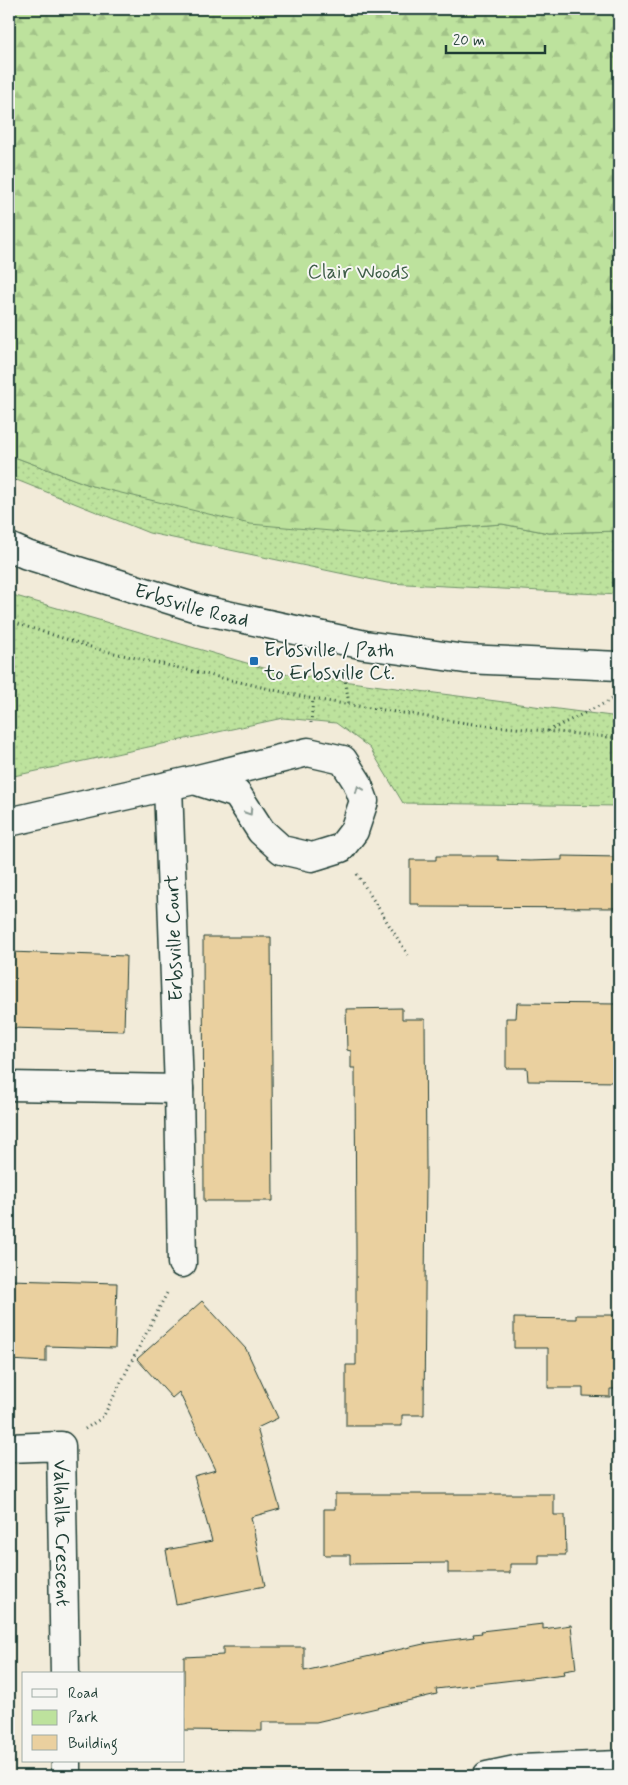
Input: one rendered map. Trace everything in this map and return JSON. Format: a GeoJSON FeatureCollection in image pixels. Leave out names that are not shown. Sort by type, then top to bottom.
{"type":"FeatureCollection","features":[{"type":"Feature","properties":{"kind":"street","name":"Erbsville Road"},"geometry":{"type":"LineString","coordinates":[[9,547],[36,558],[203,610],[365,646],[464,659],[619,666]]}},
{"type":"Feature","properties":{"kind":"street"},"geometry":{"type":"LineString","coordinates":[[9,822],[308,752],[343,760],[357,782],[364,801],[354,831],[341,848],[312,857],[282,850],[261,831],[237,794],[194,780]]}},
{"type":"Feature","properties":{"kind":"street","name":"Erbsville Court"},"geometry":{"type":"LineString","coordinates":[[168,786],[179,1089],[182,1263]]}},
{"type":"Feature","properties":{"kind":"street"},"geometry":{"type":"LineString","coordinates":[[9,1086],[179,1089]]}},
{"type":"Feature","properties":{"kind":"street","name":"Valhalla Crescent"},"geometry":{"type":"LineString","coordinates":[[9,1448],[61,1446],[65,1672]]}},
{"type":"Feature","properties":{"kind":"street"},"geometry":{"type":"LineString","coordinates":[[66,1762],[66,1776]]}},
{"type":"Feature","properties":{"kind":"street"},"geometry":{"type":"LineString","coordinates":[[487,1776],[520,1769],[619,1765]]}},
{"type":"Feature","properties":{"kind":"path"},"geometry":{"type":"LineString","coordinates":[[9,621],[97,649],[313,698],[473,724],[619,738]]}},
{"type":"Feature","properties":{"kind":"path"},"geometry":{"type":"LineString","coordinates":[[548,731],[619,696]]}},
{"type":"Feature","properties":{"kind":"path"},"geometry":{"type":"LineString","coordinates":[[341,848],[408,955]]}},
{"type":"Feature","properties":{"kind":"path"},"geometry":{"type":"LineString","coordinates":[[61,1446],[103,1417],[182,1263]]}},
{"type":"Feature","properties":{"kind":"green space","name":"Clair Woods"},"geometry":{"type":"Polygon","coordinates":[[[9,9],[619,9],[619,531],[549,533],[502,524],[366,534],[250,524],[92,486],[9,455],[9,9]]]}},
{"type":"Feature","properties":{"kind":"green space"},"geometry":{"type":"Polygon","coordinates":[[[9,455],[92,486],[366,534],[502,524],[549,533],[619,531],[619,595],[387,583],[149,533],[9,477],[9,455]]]}},
{"type":"Feature","properties":{"kind":"green space"},"geometry":{"type":"Polygon","coordinates":[[[9,594],[281,673],[619,717],[619,806],[403,803],[370,748],[336,723],[283,718],[9,777],[9,594]]]}},
{"type":"Feature","properties":{"kind":"building"},"geometry":{"type":"Polygon","coordinates":[[[436,856],[498,856],[498,860],[530,861],[562,860],[562,856],[619,857],[619,908],[419,907],[419,904],[410,904],[410,860],[436,860],[436,856]]]}},
{"type":"Feature","properties":{"kind":"building"},"geometry":{"type":"Polygon","coordinates":[[[203,937],[271,937],[273,1201],[204,1201],[203,937]]]}},
{"type":"Feature","properties":{"kind":"building"},"geometry":{"type":"Polygon","coordinates":[[[9,952],[126,956],[124,1031],[9,1028],[9,952]]]}},
{"type":"Feature","properties":{"kind":"building"},"geometry":{"type":"Polygon","coordinates":[[[517,1003],[619,1004],[619,1082],[528,1081],[527,1068],[506,1068],[506,1018],[516,1018],[517,1003]]]}},
{"type":"Feature","properties":{"kind":"building"},"geometry":{"type":"Polygon","coordinates":[[[402,1008],[402,1019],[425,1019],[424,1415],[402,1415],[402,1426],[346,1426],[346,1365],[356,1365],[356,1251],[355,1068],[351,1068],[351,1051],[347,1050],[346,1009],[402,1008]]]}},
{"type":"Feature","properties":{"kind":"building"},"geometry":{"type":"Polygon","coordinates":[[[9,1280],[117,1283],[115,1348],[46,1346],[46,1362],[9,1360],[9,1280]]]}},
{"type":"Feature","properties":{"kind":"building"},"geometry":{"type":"Polygon","coordinates":[[[202,1301],[246,1349],[278,1418],[257,1428],[280,1509],[251,1517],[265,1586],[176,1604],[166,1550],[212,1541],[194,1476],[216,1470],[179,1392],[172,1398],[137,1359],[202,1301]]]}},
{"type":"Feature","properties":{"kind":"building"},"geometry":{"type":"Polygon","coordinates":[[[576,1315],[617,1315],[617,1324],[619,1324],[619,1389],[610,1389],[610,1397],[583,1396],[583,1388],[548,1388],[548,1348],[514,1348],[514,1318],[576,1319],[576,1315]]]}},
{"type":"Feature","properties":{"kind":"building"},"geometry":{"type":"Polygon","coordinates":[[[335,1494],[554,1494],[554,1515],[565,1515],[566,1555],[539,1555],[539,1564],[510,1564],[510,1573],[448,1573],[448,1563],[350,1564],[350,1555],[324,1555],[324,1509],[335,1509],[335,1494]]]}},
{"type":"Feature","properties":{"kind":"building"},"geometry":{"type":"Polygon","coordinates":[[[543,1624],[543,1629],[571,1625],[576,1669],[564,1671],[565,1674],[436,1689],[437,1694],[316,1722],[262,1722],[262,1731],[185,1730],[184,1657],[223,1655],[223,1647],[304,1647],[304,1671],[428,1643],[474,1637],[473,1634],[482,1633],[481,1631],[543,1624]]]}},
{"type":"Feature","properties":{"kind":"place","name":"Erbsville / Path to Erbsville Ct."},"geometry":{"type":"Point","coordinates":[254,661]}}]}
